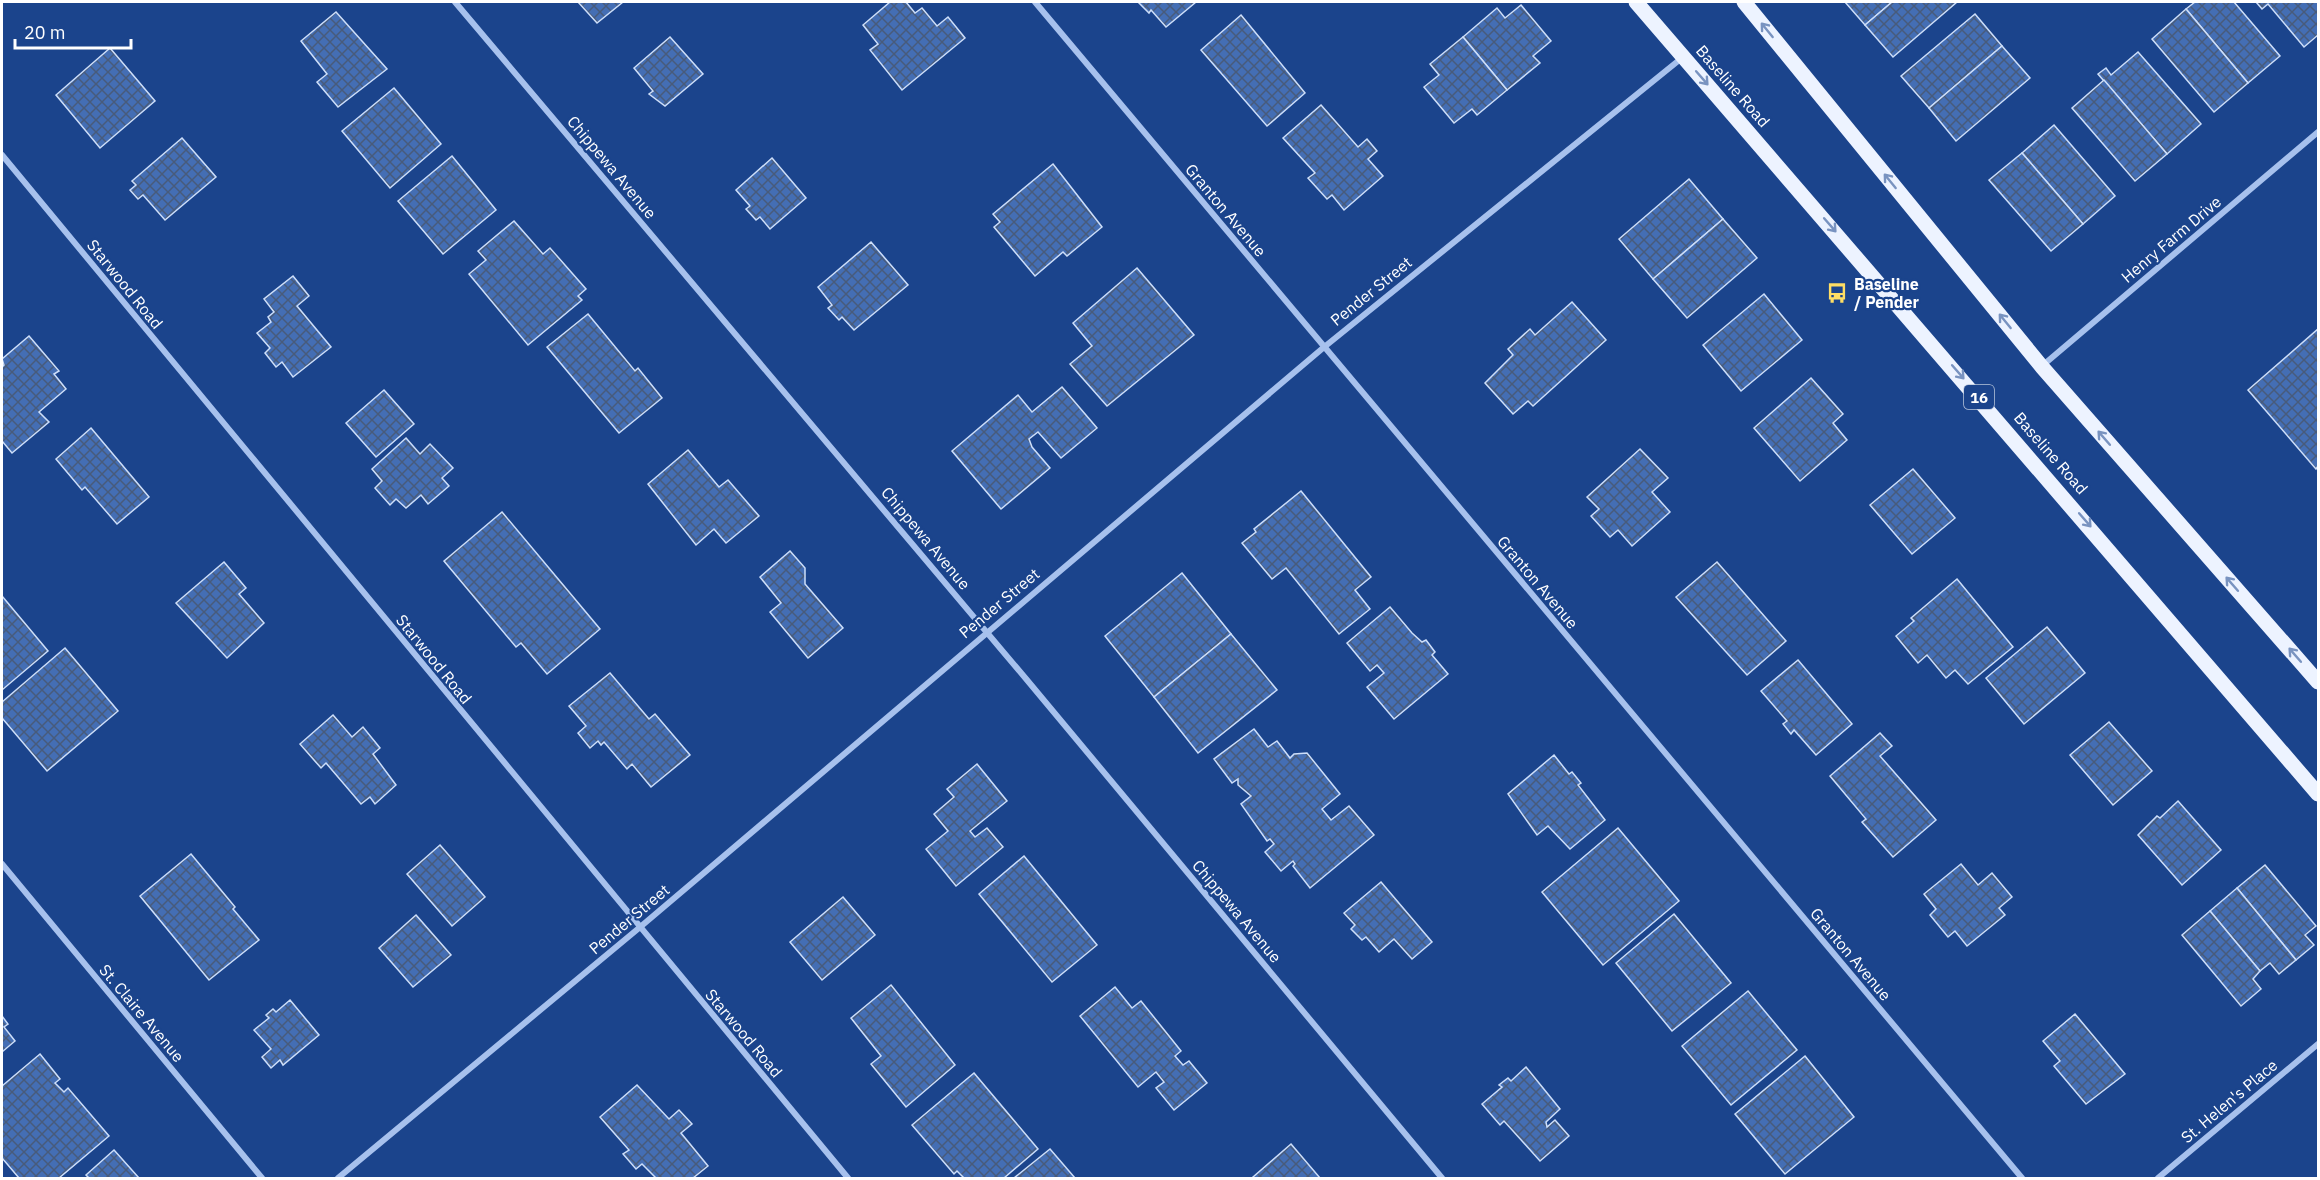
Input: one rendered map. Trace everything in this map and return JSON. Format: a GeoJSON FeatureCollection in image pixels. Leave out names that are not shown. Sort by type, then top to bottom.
{"type":"FeatureCollection","features":[{"type":"Feature","properties":{"kind":"main road","name":"Baseline Road"},"geometry":{"type":"LineString","coordinates":[[1636,2],[1991,410],[2319,794]]}},
{"type":"Feature","properties":{"kind":"main road"},"geometry":{"type":"LineString","coordinates":[[1744,2],[2042,367],[2319,682]]}},
{"type":"Feature","properties":{"kind":"street","name":"Chippewa Avenue"},"geometry":{"type":"LineString","coordinates":[[455,2],[987,631],[1442,1179]]}},
{"type":"Feature","properties":{"kind":"street","name":"Granton Avenue"},"geometry":{"type":"LineString","coordinates":[[1035,2],[2022,1179]]}},
{"type":"Feature","properties":{"kind":"street","name":"Pender Street"},"geometry":{"type":"LineString","coordinates":[[338,1179],[639,928],[1323,348],[1683,57]]}},
{"type":"Feature","properties":{"kind":"street","name":"Henry Farm Drive"},"geometry":{"type":"LineString","coordinates":[[2042,367],[2319,132]]}},
{"type":"Feature","properties":{"kind":"street","name":"Starwood Road"},"geometry":{"type":"LineString","coordinates":[[2,155],[848,1179]]}},
{"type":"Feature","properties":{"kind":"street","name":"St. Claire Avenue"},"geometry":{"type":"LineString","coordinates":[[2,864],[262,1179]]}},
{"type":"Feature","properties":{"kind":"street","name":"St. Helen's Place"},"geometry":{"type":"LineString","coordinates":[[2158,1179],[2319,1044]]}},
{"type":"Feature","properties":{"kind":"building"},"geometry":{"type":"Polygon","coordinates":[[[578,2],[623,2],[597,23],[578,2]]]}},
{"type":"Feature","properties":{"kind":"building"},"geometry":{"type":"Polygon","coordinates":[[[890,2],[906,2],[915,13],[922,8],[937,26],[948,17],[965,38],[902,90],[870,50],[878,44],[863,25],[890,2]]]}},
{"type":"Feature","properties":{"kind":"building"},"geometry":{"type":"Polygon","coordinates":[[[1138,2],[1196,2],[1166,27],[1151,10],[1149,13],[1138,2]]]}},
{"type":"Feature","properties":{"kind":"building"},"geometry":{"type":"Polygon","coordinates":[[[1845,2],[1892,2],[1865,25],[1845,2]]]}},
{"type":"Feature","properties":{"kind":"building"},"geometry":{"type":"Polygon","coordinates":[[[1892,2],[1957,2],[1893,57],[1865,25],[1892,2]]]}},
{"type":"Feature","properties":{"kind":"building"},"geometry":{"type":"Polygon","coordinates":[[[2195,2],[2234,2],[2280,56],[2248,83],[2186,9],[2195,2]]]}},
{"type":"Feature","properties":{"kind":"building"},"geometry":{"type":"Polygon","coordinates":[[[2256,2],[2318,2],[2318,35],[2304,47],[2268,4],[2262,9],[2256,2]]]}},
{"type":"Feature","properties":{"kind":"building"},"geometry":{"type":"Polygon","coordinates":[[[1521,5],[1551,41],[1533,56],[1540,63],[1507,90],[1463,37],[1497,8],[1505,18],[1521,5]]]}},
{"type":"Feature","properties":{"kind":"building"},"geometry":{"type":"Polygon","coordinates":[[[2186,9],[2248,83],[2214,112],[2152,39],[2186,9]]]}},
{"type":"Feature","properties":{"kind":"building"},"geometry":{"type":"Polygon","coordinates":[[[336,12],[387,69],[338,107],[317,82],[327,74],[301,41],[336,12]]]}},
{"type":"Feature","properties":{"kind":"building"},"geometry":{"type":"Polygon","coordinates":[[[1975,14],[2002,46],[1929,108],[1901,76],[1975,14]]]}},
{"type":"Feature","properties":{"kind":"building"},"geometry":{"type":"Polygon","coordinates":[[[1241,15],[1305,93],[1267,126],[1201,50],[1241,15]]]}},
{"type":"Feature","properties":{"kind":"building"},"geometry":{"type":"Polygon","coordinates":[[[670,37],[703,74],[665,106],[649,94],[653,91],[634,68],[670,37]]]}},
{"type":"Feature","properties":{"kind":"building"},"geometry":{"type":"Polygon","coordinates":[[[1463,37],[1507,90],[1477,115],[1472,109],[1454,123],[1424,87],[1439,75],[1430,64],[1463,37]]]}},
{"type":"Feature","properties":{"kind":"building"},"geometry":{"type":"Polygon","coordinates":[[[2002,46],[2030,78],[1956,141],[1929,108],[2002,46]]]}},
{"type":"Feature","properties":{"kind":"building"},"geometry":{"type":"Polygon","coordinates":[[[110,48],[155,101],[100,148],[56,95],[110,48]]]}},
{"type":"Feature","properties":{"kind":"building"},"geometry":{"type":"Polygon","coordinates":[[[2138,52],[2201,124],[2167,154],[2098,74],[2106,68],[2111,75],[2138,52]]]}},
{"type":"Feature","properties":{"kind":"building"},"geometry":{"type":"Polygon","coordinates":[[[2104,80],[2167,154],[2135,181],[2072,108],[2104,80]]]}},
{"type":"Feature","properties":{"kind":"building"},"geometry":{"type":"Polygon","coordinates":[[[394,88],[441,144],[390,188],[342,131],[394,88]]]}},
{"type":"Feature","properties":{"kind":"building"},"geometry":{"type":"Polygon","coordinates":[[[1321,105],[1358,147],[1367,139],[1377,151],[1368,159],[1383,176],[1344,210],[1332,195],[1327,199],[1308,178],[1315,173],[1283,138],[1321,105]]]}},
{"type":"Feature","properties":{"kind":"building"},"geometry":{"type":"Polygon","coordinates":[[[2054,125],[2115,196],[2083,224],[2022,153],[2054,125]]]}},
{"type":"Feature","properties":{"kind":"building"},"geometry":{"type":"Polygon","coordinates":[[[182,138],[216,177],[165,220],[143,195],[138,199],[130,190],[136,185],[132,181],[182,138]]]}},
{"type":"Feature","properties":{"kind":"building"},"geometry":{"type":"Polygon","coordinates":[[[2022,153],[2083,224],[2051,251],[1989,180],[2022,153]]]}},
{"type":"Feature","properties":{"kind":"building"},"geometry":{"type":"Polygon","coordinates":[[[452,156],[496,210],[443,254],[398,201],[452,156]]]}},
{"type":"Feature","properties":{"kind":"building"},"geometry":{"type":"Polygon","coordinates":[[[772,158],[806,198],[770,229],[760,217],[756,220],[746,209],[750,206],[736,190],[772,158]]]}},
{"type":"Feature","properties":{"kind":"building"},"geometry":{"type":"Polygon","coordinates":[[[1053,164],[1102,227],[1067,256],[1063,252],[1035,276],[994,227],[1000,222],[993,214],[1053,164]]]}},
{"type":"Feature","properties":{"kind":"building"},"geometry":{"type":"Polygon","coordinates":[[[1689,179],[1723,219],[1653,279],[1619,239],[1689,179]]]}},
{"type":"Feature","properties":{"kind":"building"},"geometry":{"type":"Polygon","coordinates":[[[1723,219],[1757,258],[1687,318],[1653,279],[1723,219]]]}},
{"type":"Feature","properties":{"kind":"building"},"geometry":{"type":"Polygon","coordinates":[[[514,221],[543,254],[550,248],[586,289],[578,296],[582,300],[528,345],[469,274],[486,260],[478,251],[514,221]]]}},
{"type":"Feature","properties":{"kind":"building"},"geometry":{"type":"Polygon","coordinates":[[[871,242],[908,285],[854,330],[842,317],[839,320],[828,308],[832,305],[818,287],[871,242]]]}},
{"type":"Feature","properties":{"kind":"building"},"geometry":{"type":"Polygon","coordinates":[[[1137,268],[1194,335],[1107,406],[1070,364],[1092,346],[1073,323],[1137,268]]]}},
{"type":"Feature","properties":{"kind":"building"},"geometry":{"type":"Polygon","coordinates":[[[293,276],[309,296],[297,306],[331,347],[293,377],[282,362],[276,367],[265,353],[270,348],[257,333],[271,322],[268,317],[274,312],[264,299],[293,276]]]}},
{"type":"Feature","properties":{"kind":"building"},"geometry":{"type":"Polygon","coordinates":[[[1764,294],[1802,340],[1741,391],[1703,345],[1764,294]]]}},
{"type":"Feature","properties":{"kind":"building"},"geometry":{"type":"Polygon","coordinates":[[[1572,302],[1606,340],[1533,406],[1528,401],[1513,414],[1485,383],[1513,355],[1508,349],[1530,329],[1535,335],[1572,302]]]}},
{"type":"Feature","properties":{"kind":"building"},"geometry":{"type":"Polygon","coordinates":[[[588,314],[635,371],[638,368],[662,398],[619,433],[547,347],[588,314]]]}},
{"type":"Feature","properties":{"kind":"building"},"geometry":{"type":"Polygon","coordinates":[[[2318,329],[2318,466],[2316,469],[2248,390],[2318,329]]]}},
{"type":"Feature","properties":{"kind":"building"},"geometry":{"type":"Polygon","coordinates":[[[29,336],[59,371],[54,374],[66,389],[39,412],[49,422],[12,453],[2,441],[2,367],[4,365],[2,359],[29,336]]]}},
{"type":"Feature","properties":{"kind":"building"},"geometry":{"type":"Polygon","coordinates":[[[1811,378],[1843,414],[1833,423],[1847,440],[1800,481],[1754,428],[1811,378]]]}},
{"type":"Feature","properties":{"kind":"building"},"geometry":{"type":"Polygon","coordinates":[[[1062,387],[1097,428],[1061,458],[1038,432],[1029,439],[1032,447],[1050,468],[1001,509],[952,451],[1018,395],[1032,412],[1062,387]]]}},
{"type":"Feature","properties":{"kind":"building"},"geometry":{"type":"Polygon","coordinates":[[[384,390],[414,424],[376,457],[346,423],[384,390]]]}},
{"type":"Feature","properties":{"kind":"building"},"geometry":{"type":"Polygon","coordinates":[[[91,428],[149,497],[117,524],[85,487],[82,490],[56,459],[91,428]]]}},
{"type":"Feature","properties":{"kind":"building"},"geometry":{"type":"Polygon","coordinates":[[[406,438],[420,454],[430,444],[453,468],[442,478],[449,486],[428,504],[421,495],[406,508],[396,499],[390,505],[375,488],[382,481],[372,469],[406,438]]]}},
{"type":"Feature","properties":{"kind":"building"},"geometry":{"type":"Polygon","coordinates":[[[1640,449],[1668,478],[1652,492],[1670,512],[1632,546],[1618,530],[1610,537],[1591,516],[1599,509],[1587,497],[1640,449]]]}},
{"type":"Feature","properties":{"kind":"building"},"geometry":{"type":"Polygon","coordinates":[[[688,450],[719,487],[728,480],[759,516],[726,543],[714,529],[696,545],[648,484],[688,450]]]}},
{"type":"Feature","properties":{"kind":"building"},"geometry":{"type":"Polygon","coordinates":[[[1913,469],[1955,518],[1912,554],[1870,505],[1913,469]]]}},
{"type":"Feature","properties":{"kind":"building"},"geometry":{"type":"Polygon","coordinates":[[[1301,491],[1371,577],[1355,590],[1370,609],[1339,634],[1286,568],[1272,579],[1242,543],[1256,532],[1254,529],[1301,491]]]}},
{"type":"Feature","properties":{"kind":"building"},"geometry":{"type":"Polygon","coordinates":[[[502,512],[600,629],[547,674],[521,643],[516,647],[444,561],[502,512]]]}},
{"type":"Feature","properties":{"kind":"building"},"geometry":{"type":"Polygon","coordinates":[[[790,551],[805,568],[805,584],[843,628],[808,658],[770,612],[781,603],[760,577],[790,551]]]}},
{"type":"Feature","properties":{"kind":"building"},"geometry":{"type":"Polygon","coordinates":[[[224,562],[246,588],[239,594],[264,623],[227,658],[176,603],[224,562]]]}},
{"type":"Feature","properties":{"kind":"building"},"geometry":{"type":"Polygon","coordinates":[[[1717,562],[1786,641],[1747,675],[1676,597],[1717,562]]]}},
{"type":"Feature","properties":{"kind":"building"},"geometry":{"type":"Polygon","coordinates":[[[1182,573],[1231,634],[1154,697],[1105,636],[1182,573]]]}},
{"type":"Feature","properties":{"kind":"building"},"geometry":{"type":"Polygon","coordinates":[[[1957,579],[2013,647],[1968,684],[1955,670],[1946,678],[1927,655],[1918,663],[1896,636],[1914,621],[1911,618],[1957,579]]]}},
{"type":"Feature","properties":{"kind":"building"},"geometry":{"type":"Polygon","coordinates":[[[2,596],[48,651],[2,690],[2,596]]]}},
{"type":"Feature","properties":{"kind":"building"},"geometry":{"type":"Polygon","coordinates":[[[1390,607],[1412,633],[1422,642],[1426,640],[1435,652],[1432,655],[1448,674],[1394,719],[1367,687],[1384,673],[1377,665],[1370,671],[1347,643],[1390,607]]]}},
{"type":"Feature","properties":{"kind":"building"},"geometry":{"type":"Polygon","coordinates":[[[2047,627],[2085,673],[2024,724],[1986,678],[2047,627]]]}},
{"type":"Feature","properties":{"kind":"building"},"geometry":{"type":"Polygon","coordinates":[[[1231,634],[1277,690],[1198,753],[1154,697],[1231,634]]]}},
{"type":"Feature","properties":{"kind":"building"},"geometry":{"type":"Polygon","coordinates":[[[65,648],[118,711],[47,771],[2,718],[2,702],[65,648]]]}},
{"type":"Feature","properties":{"kind":"building"},"geometry":{"type":"Polygon","coordinates":[[[1798,660],[1852,724],[1816,755],[1794,730],[1791,734],[1783,724],[1787,721],[1761,691],[1798,660]]]}},
{"type":"Feature","properties":{"kind":"building"},"geometry":{"type":"Polygon","coordinates":[[[610,673],[649,719],[655,714],[690,755],[651,787],[632,764],[627,769],[604,742],[601,745],[598,741],[590,748],[578,733],[586,726],[569,706],[610,673]]]}},
{"type":"Feature","properties":{"kind":"building"},"geometry":{"type":"Polygon","coordinates":[[[333,715],[352,737],[363,727],[380,748],[373,754],[396,785],[375,804],[370,797],[361,804],[326,763],[321,768],[300,744],[333,715]]]}},
{"type":"Feature","properties":{"kind":"building"},"geometry":{"type":"Polygon","coordinates":[[[2109,722],[2152,771],[2113,805],[2070,755],[2109,722]]]}},
{"type":"Feature","properties":{"kind":"building"},"geometry":{"type":"Polygon","coordinates":[[[1254,729],[1268,747],[1277,741],[1290,758],[1294,754],[1307,753],[1340,794],[1322,809],[1331,820],[1349,806],[1374,835],[1310,888],[1293,866],[1295,864],[1293,861],[1281,871],[1265,852],[1274,844],[1270,839],[1267,841],[1241,804],[1251,796],[1238,785],[1238,779],[1232,783],[1214,759],[1254,729]]]}},
{"type":"Feature","properties":{"kind":"building"},"geometry":{"type":"Polygon","coordinates":[[[1880,733],[1892,746],[1880,756],[1936,820],[1893,857],[1862,822],[1866,819],[1830,776],[1880,733]]]}},
{"type":"Feature","properties":{"kind":"building"},"geometry":{"type":"Polygon","coordinates":[[[1554,755],[1569,774],[1572,772],[1581,783],[1578,785],[1605,820],[1570,849],[1548,826],[1537,835],[1508,794],[1554,755]]]}},
{"type":"Feature","properties":{"kind":"building"},"geometry":{"type":"Polygon","coordinates":[[[977,764],[1007,801],[970,831],[975,837],[987,828],[1003,847],[956,886],[926,849],[948,831],[934,814],[954,797],[947,789],[977,764]]]}},
{"type":"Feature","properties":{"kind":"building"},"geometry":{"type":"Polygon","coordinates":[[[2178,801],[2221,850],[2182,885],[2138,835],[2157,816],[2160,818],[2178,801]]]}},
{"type":"Feature","properties":{"kind":"building"},"geometry":{"type":"Polygon","coordinates":[[[1618,828],[1679,901],[1603,965],[1542,892],[1618,828]]]}},
{"type":"Feature","properties":{"kind":"building"},"geometry":{"type":"Polygon","coordinates":[[[440,845],[485,897],[452,926],[407,874],[440,845]]]}},
{"type":"Feature","properties":{"kind":"building"},"geometry":{"type":"Polygon","coordinates":[[[191,854],[259,940],[209,980],[140,896],[191,854]]]}},
{"type":"Feature","properties":{"kind":"building"},"geometry":{"type":"Polygon","coordinates":[[[1024,856],[1097,945],[1052,982],[979,894],[1024,856]]]}},
{"type":"Feature","properties":{"kind":"building"},"geometry":{"type":"Polygon","coordinates":[[[1961,864],[1978,885],[1992,873],[2012,897],[1999,908],[2005,915],[1967,946],[1955,931],[1948,937],[1930,915],[1936,909],[1924,894],[1961,864]]]}},
{"type":"Feature","properties":{"kind":"building"},"geometry":{"type":"Polygon","coordinates":[[[2265,865],[2316,926],[2305,935],[2314,945],[2296,960],[2237,888],[2265,865]]]}},
{"type":"Feature","properties":{"kind":"building"},"geometry":{"type":"Polygon","coordinates":[[[1381,882],[1432,942],[1412,959],[1394,939],[1379,952],[1366,937],[1362,940],[1351,929],[1355,925],[1344,913],[1381,882]]]}},
{"type":"Feature","properties":{"kind":"building"},"geometry":{"type":"Polygon","coordinates":[[[2237,888],[2296,960],[2279,974],[2270,963],[2260,971],[2210,911],[2237,888]]]}},
{"type":"Feature","properties":{"kind":"building"},"geometry":{"type":"Polygon","coordinates":[[[843,897],[875,935],[822,980],[790,942],[843,897]]]}},
{"type":"Feature","properties":{"kind":"building"},"geometry":{"type":"Polygon","coordinates":[[[2210,911],[2260,971],[2253,979],[2261,989],[2241,1006],[2182,935],[2210,911]]]}},
{"type":"Feature","properties":{"kind":"building"},"geometry":{"type":"Polygon","coordinates":[[[1674,914],[1731,983],[1672,1031],[1616,963],[1674,914]]]}},
{"type":"Feature","properties":{"kind":"building"},"geometry":{"type":"Polygon","coordinates":[[[416,915],[451,955],[413,987],[379,948],[416,915]]]}},
{"type":"Feature","properties":{"kind":"building"},"geometry":{"type":"Polygon","coordinates":[[[891,985],[955,1065],[906,1107],[871,1064],[881,1056],[851,1018],[891,985]]]}},
{"type":"Feature","properties":{"kind":"building"},"geometry":{"type":"Polygon","coordinates":[[[1115,987],[1132,1008],[1141,1001],[1181,1051],[1175,1056],[1183,1065],[1189,1061],[1207,1083],[1174,1110],[1156,1088],[1164,1082],[1156,1072],[1138,1087],[1080,1016],[1115,987]]]}},
{"type":"Feature","properties":{"kind":"building"},"geometry":{"type":"Polygon","coordinates":[[[1748,991],[1797,1050],[1731,1105],[1682,1046],[1748,991]]]}},
{"type":"Feature","properties":{"kind":"building"},"geometry":{"type":"Polygon","coordinates":[[[290,1000],[319,1035],[283,1065],[280,1060],[271,1068],[262,1057],[271,1049],[254,1030],[269,1018],[266,1015],[273,1009],[276,1012],[290,1000]]]}},
{"type":"Feature","properties":{"kind":"building"},"geometry":{"type":"Polygon","coordinates":[[[2075,1014],[2125,1074],[2086,1104],[2054,1066],[2060,1061],[2043,1041],[2075,1014]]]}},
{"type":"Feature","properties":{"kind":"building"},"geometry":{"type":"Polygon","coordinates":[[[2,1016],[8,1024],[4,1027],[15,1041],[2,1052],[2,1016]]]}},
{"type":"Feature","properties":{"kind":"building"},"geometry":{"type":"Polygon","coordinates":[[[40,1054],[60,1079],[55,1083],[64,1092],[68,1088],[109,1136],[59,1178],[19,1178],[2,1158],[2,1086],[40,1054]]]}},
{"type":"Feature","properties":{"kind":"building"},"geometry":{"type":"Polygon","coordinates":[[[1805,1056],[1854,1117],[1785,1174],[1735,1114],[1805,1056]]]}},
{"type":"Feature","properties":{"kind":"building"},"geometry":{"type":"Polygon","coordinates":[[[1526,1067],[1560,1109],[1546,1122],[1547,1127],[1555,1120],[1569,1136],[1540,1161],[1504,1121],[1500,1125],[1482,1104],[1502,1087],[1499,1085],[1508,1078],[1511,1081],[1526,1067]]]}},
{"type":"Feature","properties":{"kind":"building"},"geometry":{"type":"Polygon","coordinates":[[[974,1073],[1038,1149],[1004,1178],[964,1178],[957,1171],[954,1174],[912,1125],[974,1073]]]}},
{"type":"Feature","properties":{"kind":"building"},"geometry":{"type":"Polygon","coordinates":[[[637,1085],[669,1119],[679,1110],[692,1124],[681,1133],[708,1166],[693,1178],[656,1178],[642,1164],[636,1169],[623,1154],[629,1150],[600,1117],[637,1085]]]}},
{"type":"Feature","properties":{"kind":"building"},"geometry":{"type":"Polygon","coordinates":[[[1291,1144],[1320,1178],[1253,1177],[1291,1144]]]}},
{"type":"Feature","properties":{"kind":"building"},"geometry":{"type":"Polygon","coordinates":[[[1050,1149],[1075,1178],[1014,1178],[1050,1149]]]}},
{"type":"Feature","properties":{"kind":"building"},"geometry":{"type":"Polygon","coordinates":[[[114,1150],[139,1178],[89,1178],[86,1175],[114,1150]]]}},
{"type":"Feature","properties":{"kind":"place","name":"Baseline / Pender"},"geometry":{"type":"Point","coordinates":[1837,293]}}]}
